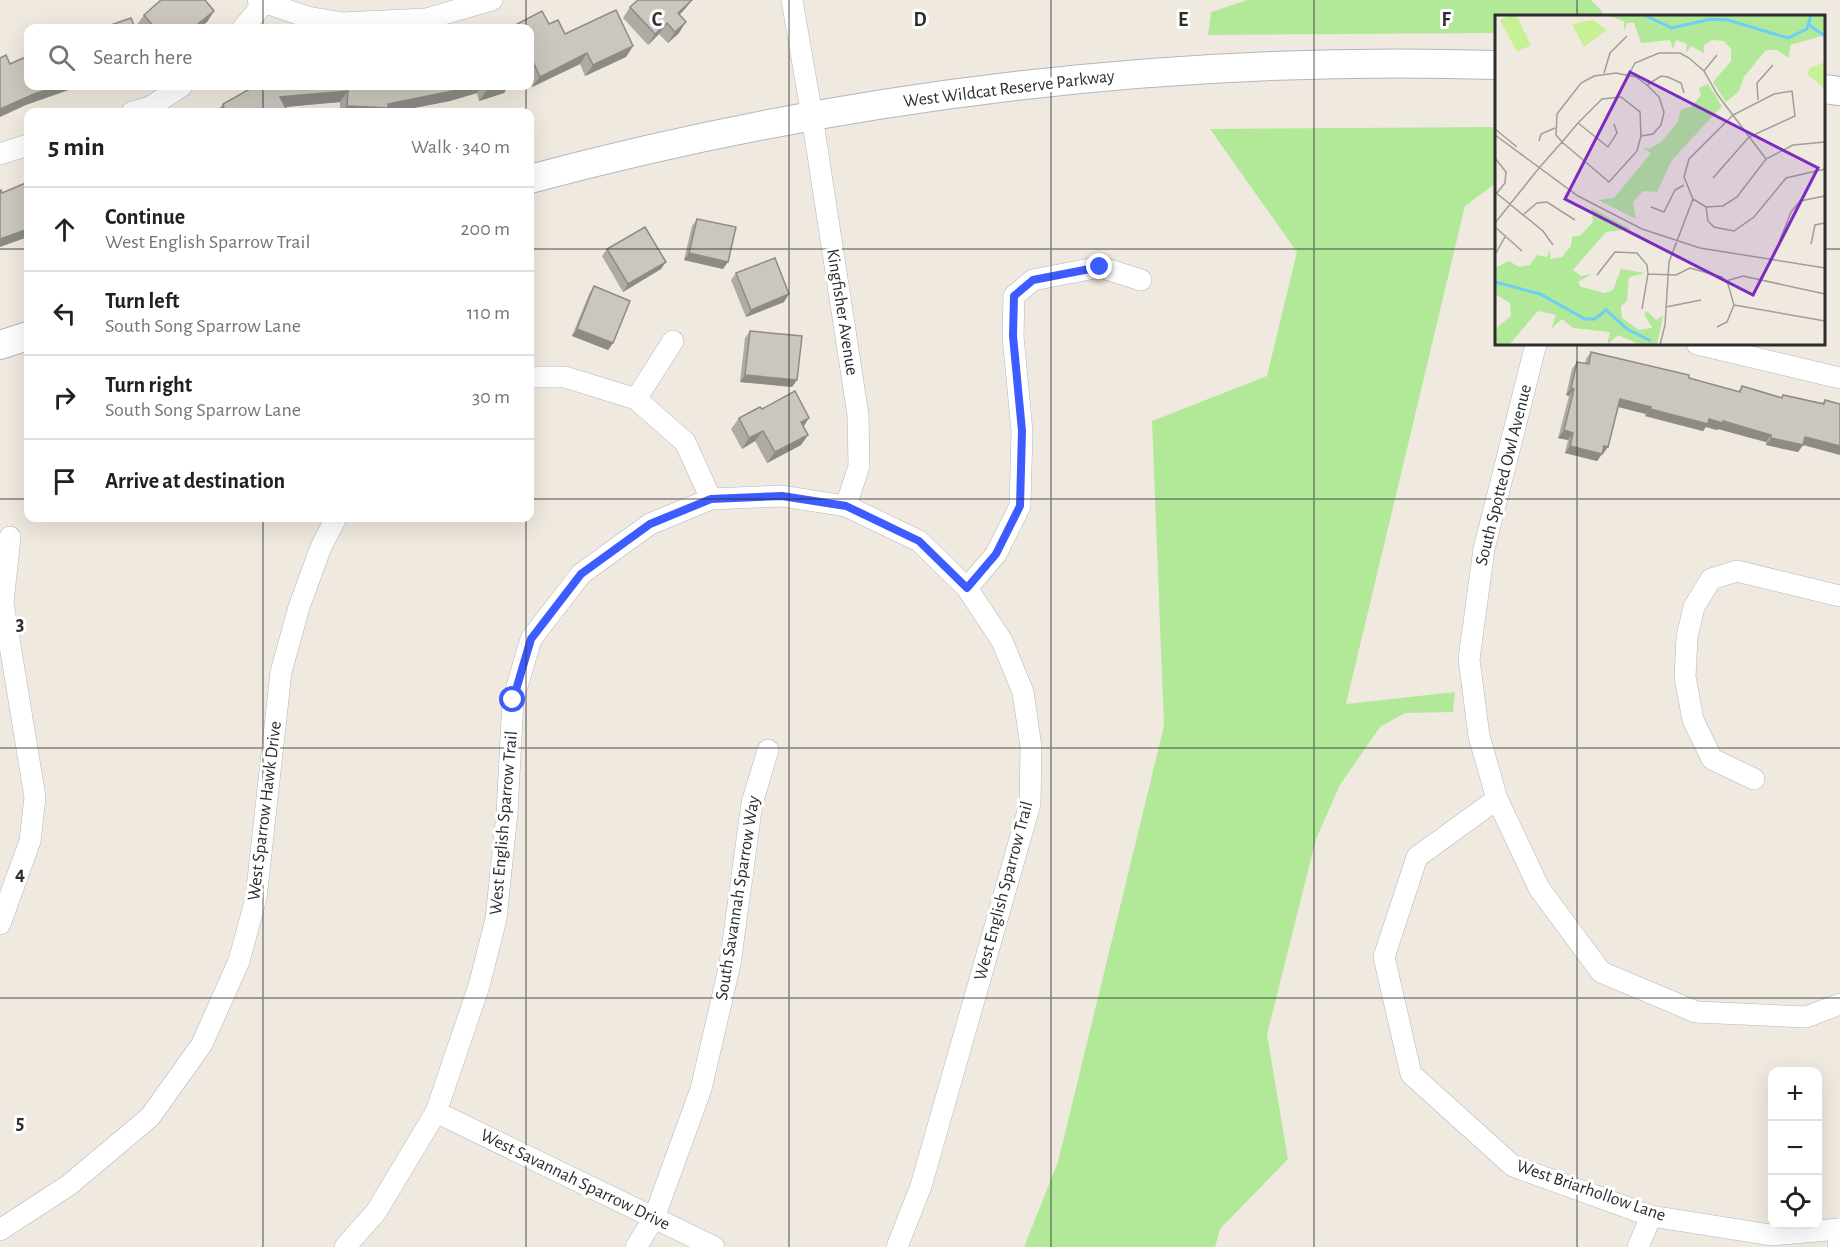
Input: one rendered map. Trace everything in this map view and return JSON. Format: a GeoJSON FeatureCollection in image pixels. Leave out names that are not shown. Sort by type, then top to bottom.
{"type":"FeatureCollection","features":[{"type":"Feature","properties":{"kind":"main road","name":"West Wildcat Reserve Parkway"},"geometry":{"type":"LineString","coordinates":[[534,178],[594,161],[679,142],[912,100],[1011,87],[1125,76],[1307,65],[1389,63],[1495,65]]}},
{"type":"Feature","properties":{"kind":"main road"},"geometry":{"type":"LineString","coordinates":[[1825,89],[1840,91]]}},
{"type":"Feature","properties":{"kind":"main road"},"geometry":{"type":"LineString","coordinates":[[0,345],[24,337]]}},
{"type":"Feature","properties":{"kind":"street"},"geometry":{"type":"LineString","coordinates":[[246,24],[261,1],[307,17],[343,23],[426,19],[492,0]]}},
{"type":"Feature","properties":{"kind":"street","name":"Kingfisher Avenue"},"geometry":{"type":"LineString","coordinates":[[792,0],[858,415],[859,466],[846,506]]}},
{"type":"Feature","properties":{"kind":"street"},"geometry":{"type":"LineString","coordinates":[[146,108],[176,90]]}},
{"type":"Feature","properties":{"kind":"street"},"geometry":{"type":"LineString","coordinates":[[0,154],[24,146]]}},
{"type":"Feature","properties":{"kind":"street"},"geometry":{"type":"LineString","coordinates":[[967,588],[996,554],[1020,506],[1022,431],[1013,336],[1014,296],[1033,280],[1100,267],[1141,280]]}},
{"type":"Feature","properties":{"kind":"street"},"geometry":{"type":"LineString","coordinates":[[636,399],[673,341]]}},
{"type":"Feature","properties":{"kind":"street","name":"South Spotted Owl Avenue"},"geometry":{"type":"LineString","coordinates":[[1536,345],[1484,549],[1469,658],[1479,736],[1497,799],[1539,888],[1601,972],[1696,1012],[1806,1017],[1840,1004]]}},
{"type":"Feature","properties":{"kind":"street"},"geometry":{"type":"LineString","coordinates":[[1701,345],[1840,378]]}},
{"type":"Feature","properties":{"kind":"street"},"geometry":{"type":"LineString","coordinates":[[534,377],[565,376],[636,399],[685,442],[711,499]]}},
{"type":"Feature","properties":{"kind":"street","name":"West English Sparrow Trail"},"geometry":{"type":"LineString","coordinates":[[345,1247],[376,1212],[436,1112],[478,986],[496,919],[507,813],[513,700],[531,639],[581,574],[650,524],[711,499],[782,496],[846,506],[919,541],[967,588],[1002,641],[1023,692],[1031,747],[1030,804],[921,1186],[897,1247]]}},
{"type":"Feature","properties":{"kind":"street","name":"West Sparrow Hawk Drive"},"geometry":{"type":"LineString","coordinates":[[0,1230],[69,1185],[150,1117],[202,1044],[239,961],[256,898],[281,672],[299,607],[321,547],[334,522]]}},
{"type":"Feature","properties":{"kind":"street"},"geometry":{"type":"LineString","coordinates":[[0,924],[30,840],[35,797],[3,603],[10,537]]}},
{"type":"Feature","properties":{"kind":"street"},"geometry":{"type":"LineString","coordinates":[[1754,779],[1712,759],[1693,720],[1685,678],[1687,637],[1694,607],[1712,579],[1737,571],[1840,596]]}},
{"type":"Feature","properties":{"kind":"street","name":"South Savannah Sparrow Way"},"geometry":{"type":"LineString","coordinates":[[636,1247],[654,1218],[701,1089],[730,964],[752,803],[768,750]]}},
{"type":"Feature","properties":{"kind":"street","name":"West Briarhollow Lane"},"geometry":{"type":"LineString","coordinates":[[1497,799],[1417,857],[1384,957],[1411,1074],[1513,1166],[1651,1215],[1771,1236],[1840,1229]]}},
{"type":"Feature","properties":{"kind":"street","name":"West Savannah Sparrow Drive"},"geometry":{"type":"LineString","coordinates":[[436,1112],[714,1247]]}},
{"type":"Feature","properties":{"kind":"street"},"geometry":{"type":"LineString","coordinates":[[1638,1247],[1651,1215]]}},
{"type":"Feature","properties":{"kind":"street"},"geometry":{"type":"LineString","coordinates":[[1838,1247],[1840,1229]]}},
{"type":"Feature","properties":{"kind":"green space"},"geometry":{"type":"Polygon","coordinates":[[[1247,0],[1591,0],[1602,11],[1602,15],[1495,15],[1495,33],[1208,35],[1211,12],[1247,0]]]}},
{"type":"Feature","properties":{"kind":"green space"},"geometry":{"type":"Polygon","coordinates":[[[1495,127],[1495,184],[1465,206],[1346,704],[1455,692],[1453,712],[1405,713],[1380,727],[1340,785],[1316,839],[1267,1035],[1288,1159],[1220,1229],[1215,1247],[1024,1247],[1058,1162],[1164,726],[1152,421],[1267,376],[1297,252],[1210,129],[1495,127]]]}},
{"type":"Feature","properties":{"kind":"building"},"geometry":{"type":"Polygon","coordinates":[[[161,0],[205,0],[214,11],[198,24],[152,24],[144,15],[161,0]]]}},
{"type":"Feature","properties":{"kind":"building"},"geometry":{"type":"Polygon","coordinates":[[[638,0],[692,0],[678,13],[686,22],[675,32],[667,23],[655,34],[630,7],[638,0]]]}},
{"type":"Feature","properties":{"kind":"building"},"geometry":{"type":"Polygon","coordinates":[[[616,10],[633,46],[593,65],[587,53],[540,77],[534,64],[534,24],[517,24],[542,11],[549,24],[558,20],[565,34],[616,10]]]}},
{"type":"Feature","properties":{"kind":"building"},"geometry":{"type":"Polygon","coordinates":[[[131,18],[133,24],[114,24],[131,18]]]}},
{"type":"Feature","properties":{"kind":"building"},"geometry":{"type":"Polygon","coordinates":[[[6,55],[10,64],[24,58],[24,90],[46,90],[0,109],[0,58],[6,55]]]}},
{"type":"Feature","properties":{"kind":"building"},"geometry":{"type":"Polygon","coordinates":[[[248,90],[456,90],[388,104],[388,108],[347,106],[348,91],[280,97],[286,108],[222,108],[224,107],[223,104],[248,90]]]}},
{"type":"Feature","properties":{"kind":"building"},"geometry":{"type":"Polygon","coordinates":[[[24,184],[24,230],[0,239],[1,190],[2,193],[24,184]]]}},
{"type":"Feature","properties":{"kind":"building"},"geometry":{"type":"Polygon","coordinates":[[[697,219],[736,227],[728,262],[689,253],[697,219]]]}},
{"type":"Feature","properties":{"kind":"building"},"geometry":{"type":"Polygon","coordinates":[[[645,227],[666,262],[628,284],[607,249],[645,227]]]}},
{"type":"Feature","properties":{"kind":"building"},"geometry":{"type":"Polygon","coordinates":[[[775,258],[789,294],[751,310],[736,273],[775,258]]]}},
{"type":"Feature","properties":{"kind":"building"},"geometry":{"type":"Polygon","coordinates":[[[594,286],[630,301],[613,343],[577,329],[594,286]]]}},
{"type":"Feature","properties":{"kind":"building"},"geometry":{"type":"Polygon","coordinates":[[[750,331],[802,336],[797,380],[745,375],[750,331]]]}},
{"type":"Feature","properties":{"kind":"building"},"geometry":{"type":"Polygon","coordinates":[[[1591,352],[1689,375],[1689,378],[1740,392],[1742,386],[1782,398],[1783,395],[1824,404],[1825,400],[1840,404],[1840,446],[1805,437],[1803,445],[1771,438],[1771,435],[1723,421],[1722,423],[1709,419],[1708,424],[1620,399],[1608,447],[1604,446],[1602,454],[1570,446],[1573,433],[1564,430],[1574,389],[1571,388],[1577,362],[1589,364],[1591,352]]]}},
{"type":"Feature","properties":{"kind":"building"},"geometry":{"type":"Polygon","coordinates":[[[795,391],[809,418],[801,422],[808,435],[775,452],[763,431],[749,438],[739,418],[760,407],[762,409],[795,391]]]}},
{"type":"Feature","properties":{"kind":"route"},"geometry":{"type":"LineString","coordinates":[[513,700],[531,639],[581,574],[650,524],[711,499],[782,496],[846,506],[919,541],[967,588],[996,554],[1020,506],[1022,431],[1013,336],[1014,296],[1033,280],[1100,267]]}}]}
